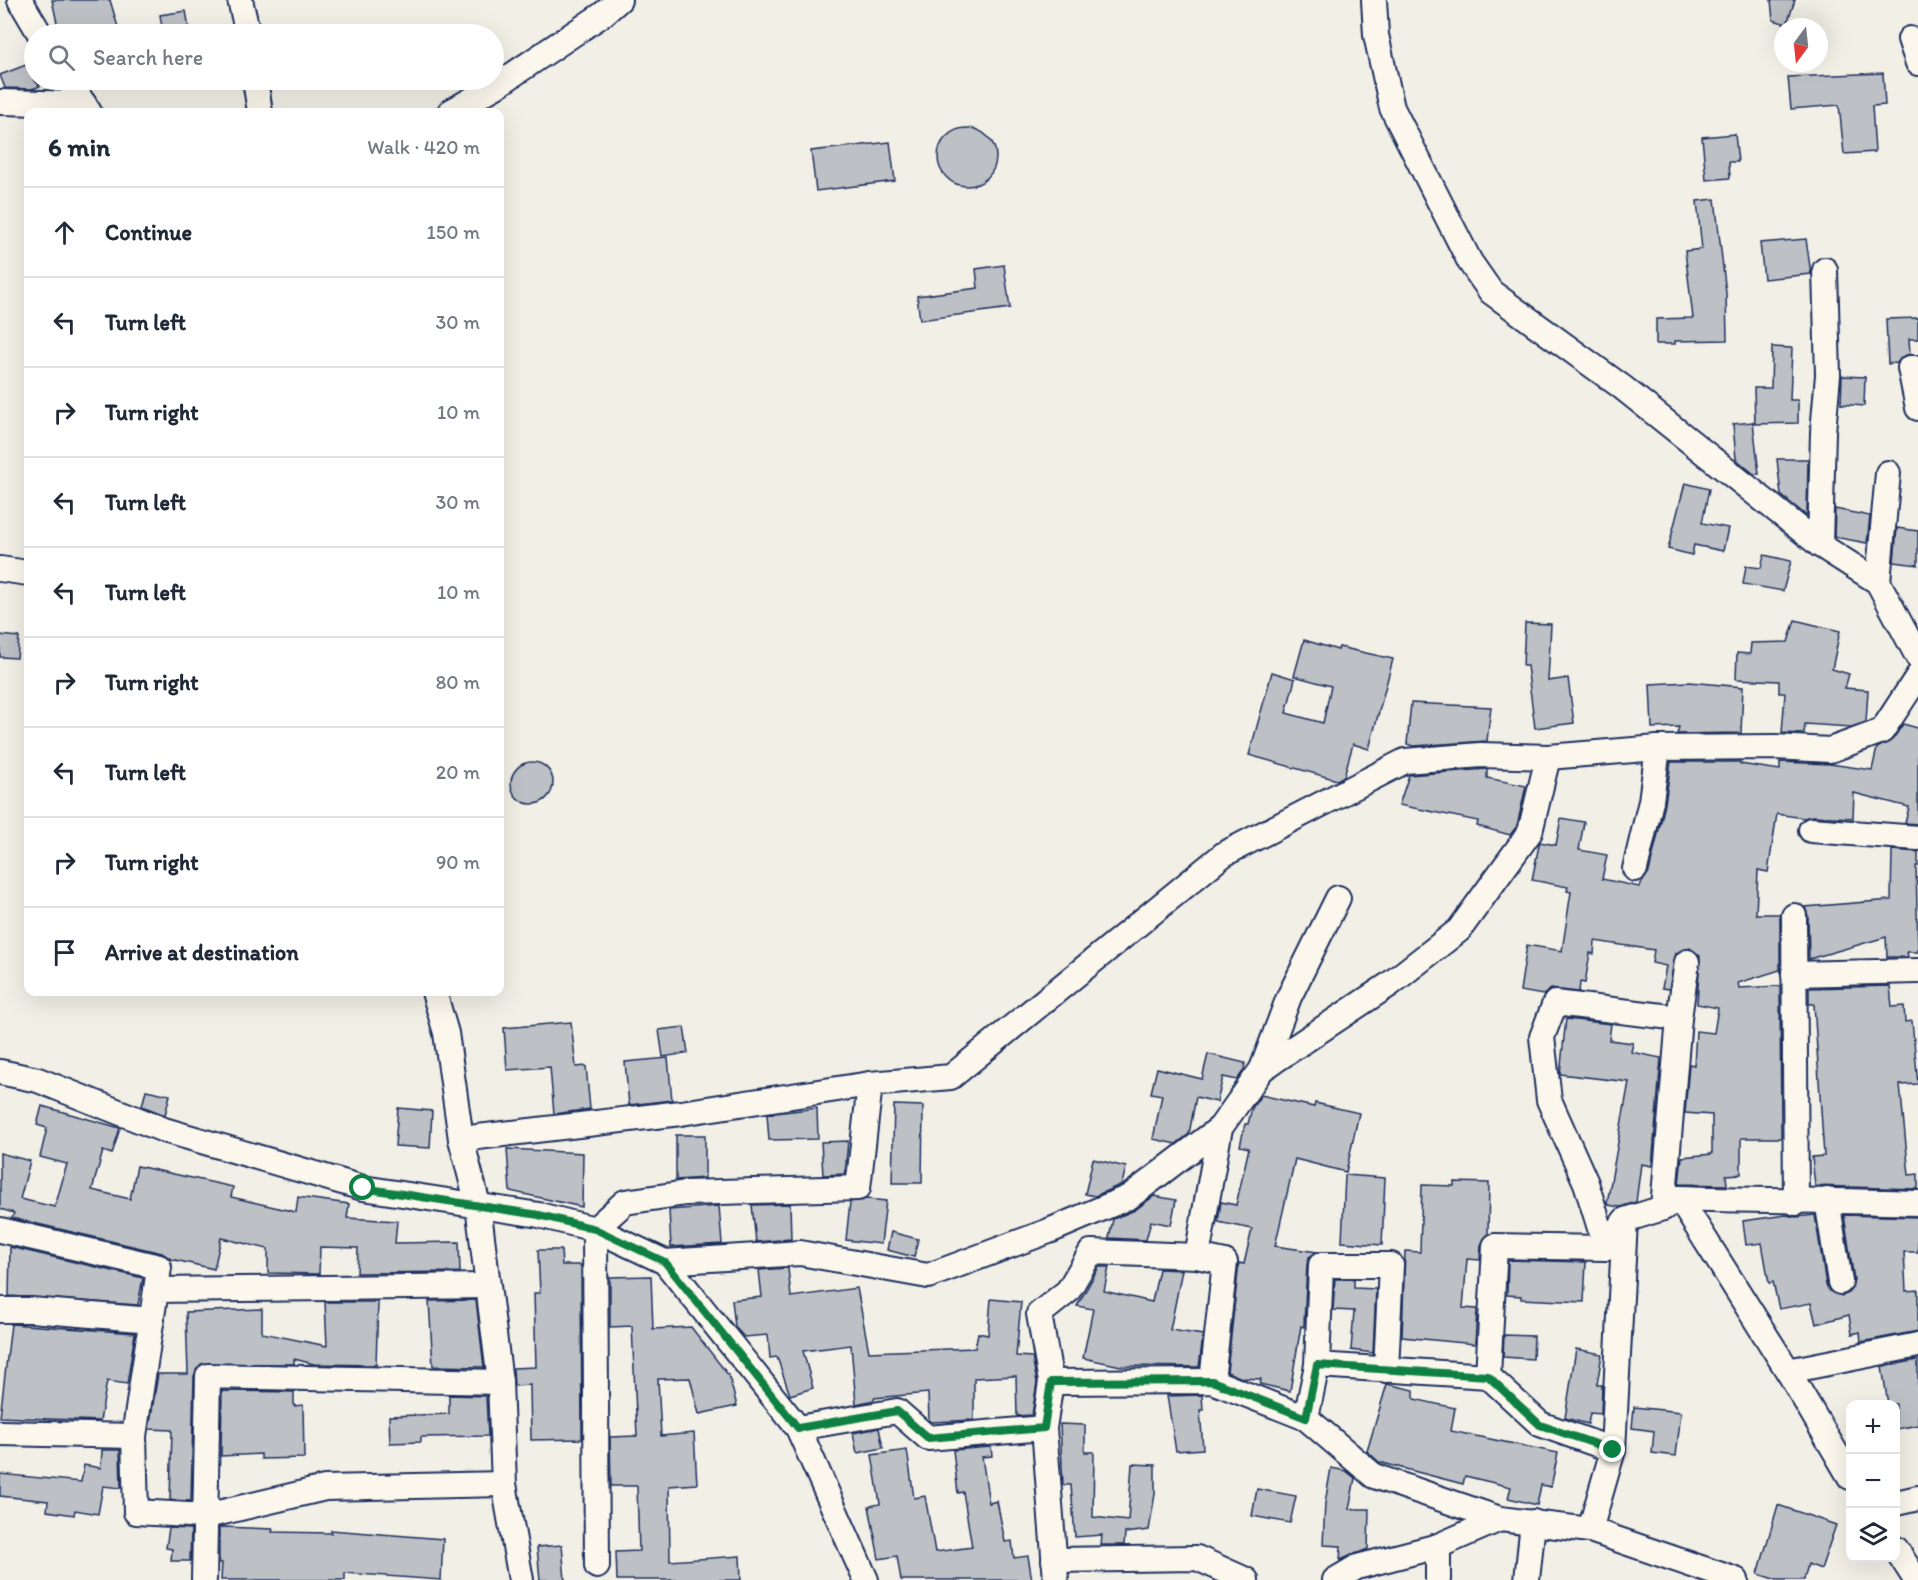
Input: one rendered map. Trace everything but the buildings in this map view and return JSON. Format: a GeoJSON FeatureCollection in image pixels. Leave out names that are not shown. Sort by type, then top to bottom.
{"type":"FeatureCollection","features":[{"type":"Feature","properties":{"kind":"street"},"geometry":{"type":"LineString","coordinates":[[20,0],[34,24]]}},
{"type":"Feature","properties":{"kind":"street"},"geometry":{"type":"LineString","coordinates":[[240,0],[246,24]]}},
{"type":"Feature","properties":{"kind":"street"},"geometry":{"type":"LineString","coordinates":[[504,81],[603,14],[619,0]]}},
{"type":"Feature","properties":{"kind":"street"},"geometry":{"type":"LineString","coordinates":[[1374,0],[1376,35],[1392,108],[1470,262],[1491,292],[1622,387],[1820,545],[1878,582],[1918,657]]}},
{"type":"Feature","properties":{"kind":"street"},"geometry":{"type":"LineString","coordinates":[[1910,39],[1918,63]]}},
{"type":"Feature","properties":{"kind":"street"},"geometry":{"type":"LineString","coordinates":[[74,90],[86,108]]}},
{"type":"Feature","properties":{"kind":"street"},"geometry":{"type":"LineString","coordinates":[[257,90],[259,108]]}},
{"type":"Feature","properties":{"kind":"street"},"geometry":{"type":"LineString","coordinates":[[457,108],[489,90]]}},
{"type":"Feature","properties":{"kind":"street"},"geometry":{"type":"LineString","coordinates":[[0,102],[86,108]]}},
{"type":"Feature","properties":{"kind":"street"},"geometry":{"type":"LineString","coordinates":[[1820,545],[1823,432],[1828,375],[1825,270]]}},
{"type":"Feature","properties":{"kind":"street"},"geometry":{"type":"LineString","coordinates":[[1918,368],[1910,368],[1918,408]]}},
{"type":"Feature","properties":{"kind":"street"},"geometry":{"type":"LineString","coordinates":[[1878,582],[1888,473]]}},
{"type":"Feature","properties":{"kind":"street"},"geometry":{"type":"LineString","coordinates":[[0,569],[24,572]]}},
{"type":"Feature","properties":{"kind":"street"},"geometry":{"type":"LineString","coordinates":[[461,1139],[681,1113],[870,1084],[951,1077],[1224,854],[1405,761],[1481,755],[1548,757],[1658,748],[1775,747],[1830,750],[1882,731],[1918,676]]}},
{"type":"Feature","properties":{"kind":"street"},"geometry":{"type":"LineString","coordinates":[[1635,869],[1651,801],[1658,748]]}},
{"type":"Feature","properties":{"kind":"street"},"geometry":{"type":"LineString","coordinates":[[1262,1069],[1390,984],[1459,930],[1530,832],[1548,757]]}},
{"type":"Feature","properties":{"kind":"street"},"geometry":{"type":"LineString","coordinates":[[1811,830],[1918,838]]}},
{"type":"Feature","properties":{"kind":"street"},"geometry":{"type":"LineString","coordinates":[[665,1262],[800,1253],[927,1276],[1049,1232],[1129,1197],[1220,1128],[1262,1069],[1289,997],[1338,898]]}},
{"type":"Feature","properties":{"kind":"street"},"geometry":{"type":"LineString","coordinates":[[1794,916],[1796,1203]]}},
{"type":"Feature","properties":{"kind":"street"},"geometry":{"type":"LineString","coordinates":[[1687,962],[1679,1018],[1671,1203],[1788,1371],[1846,1469]]}},
{"type":"Feature","properties":{"kind":"street"},"geometry":{"type":"LineString","coordinates":[[1794,974],[1918,971]]}},
{"type":"Feature","properties":{"kind":"street"},"geometry":{"type":"LineString","coordinates":[[435,996],[446,1033],[461,1139],[478,1205],[500,1382],[504,1484],[521,1580]]}},
{"type":"Feature","properties":{"kind":"street"},"geometry":{"type":"LineString","coordinates":[[1606,1248],[1586,1183],[1549,1100],[1542,1037],[1556,1003],[1679,1018]]}},
{"type":"Feature","properties":{"kind":"street"},"geometry":{"type":"LineString","coordinates":[[0,1072],[38,1080],[164,1130],[363,1188],[539,1215],[595,1229],[665,1262],[798,1428],[860,1579]]}},
{"type":"Feature","properties":{"kind":"street"},"geometry":{"type":"LineString","coordinates":[[597,1566],[595,1229],[625,1202],[686,1193],[858,1188],[870,1084]]}},
{"type":"Feature","properties":{"kind":"street"},"geometry":{"type":"LineString","coordinates":[[1197,1256],[1220,1128]]}},
{"type":"Feature","properties":{"kind":"street"},"geometry":{"type":"LineString","coordinates":[[1606,1248],[1625,1220],[1671,1203],[1796,1203],[1827,1200],[1918,1203]]}},
{"type":"Feature","properties":{"kind":"street"},"geometry":{"type":"LineString","coordinates":[[1827,1200],[1840,1282]]}},
{"type":"Feature","properties":{"kind":"street"},"geometry":{"type":"LineString","coordinates":[[1590,1530],[1613,1450],[1625,1220]]}},
{"type":"Feature","properties":{"kind":"street"},"geometry":{"type":"LineString","coordinates":[[0,1230],[159,1267],[134,1436],[136,1512],[206,1516],[325,1488],[504,1484]]}},
{"type":"Feature","properties":{"kind":"street"},"geometry":{"type":"LineString","coordinates":[[1488,1376],[1495,1246],[1606,1248]]}},
{"type":"Feature","properties":{"kind":"street"},"geometry":{"type":"LineString","coordinates":[[1212,1381],[1226,1262],[1197,1256],[1091,1252],[1068,1291],[1039,1314],[1051,1382],[1044,1428],[1055,1570],[1197,1558],[1246,1580]]}},
{"type":"Feature","properties":{"kind":"street"},"geometry":{"type":"LineString","coordinates":[[1306,1418],[1317,1365],[1321,1265],[1391,1265],[1386,1370]]}},
{"type":"Feature","properties":{"kind":"street"},"geometry":{"type":"LineString","coordinates":[[156,1290],[488,1286]]}},
{"type":"Feature","properties":{"kind":"street"},"geometry":{"type":"LineString","coordinates":[[0,1311],[31,1310],[152,1320]]}},
{"type":"Feature","properties":{"kind":"street"},"geometry":{"type":"LineString","coordinates":[[1788,1371],[1918,1345]]}},
{"type":"Feature","properties":{"kind":"street"},"geometry":{"type":"LineString","coordinates":[[1317,1365],[1488,1376],[1540,1425],[1613,1450]]}},
{"type":"Feature","properties":{"kind":"street"},"geometry":{"type":"LineString","coordinates":[[204,1580],[208,1376],[500,1382]]}},
{"type":"Feature","properties":{"kind":"street"},"geometry":{"type":"LineString","coordinates":[[1051,1382],[1212,1381],[1306,1418],[1374,1476],[1500,1519],[1590,1530],[1736,1580]]}},
{"type":"Feature","properties":{"kind":"street"},"geometry":{"type":"LineString","coordinates":[[798,1428],[897,1411],[928,1438],[1044,1428]]}},
{"type":"Feature","properties":{"kind":"street"},"geometry":{"type":"LineString","coordinates":[[0,1433],[134,1436]]}},
{"type":"Feature","properties":{"kind":"street"},"geometry":{"type":"LineString","coordinates":[[1900,1502],[1918,1498]]}},
{"type":"Feature","properties":{"kind":"street"},"geometry":{"type":"LineString","coordinates":[[1335,1580],[1357,1568],[1438,1546],[1500,1519]]}},
{"type":"Feature","properties":{"kind":"street"},"geometry":{"type":"LineString","coordinates":[[1527,1580],[1533,1522]]}},
{"type":"Feature","properties":{"kind":"street"},"geometry":{"type":"LineString","coordinates":[[1438,1546],[1438,1580]]}},
{"type":"Feature","properties":{"kind":"street"},"geometry":{"type":"LineString","coordinates":[[1900,1555],[1916,1580]]}},
{"type":"Feature","properties":{"kind":"route"},"geometry":{"type":"LineString","coordinates":[[363,1188],[539,1215],[595,1229],[665,1262],[798,1428],[897,1411],[928,1438],[1044,1428],[1051,1382],[1212,1381],[1306,1418],[1317,1365],[1488,1376],[1540,1425],[1613,1450]]}}]}
